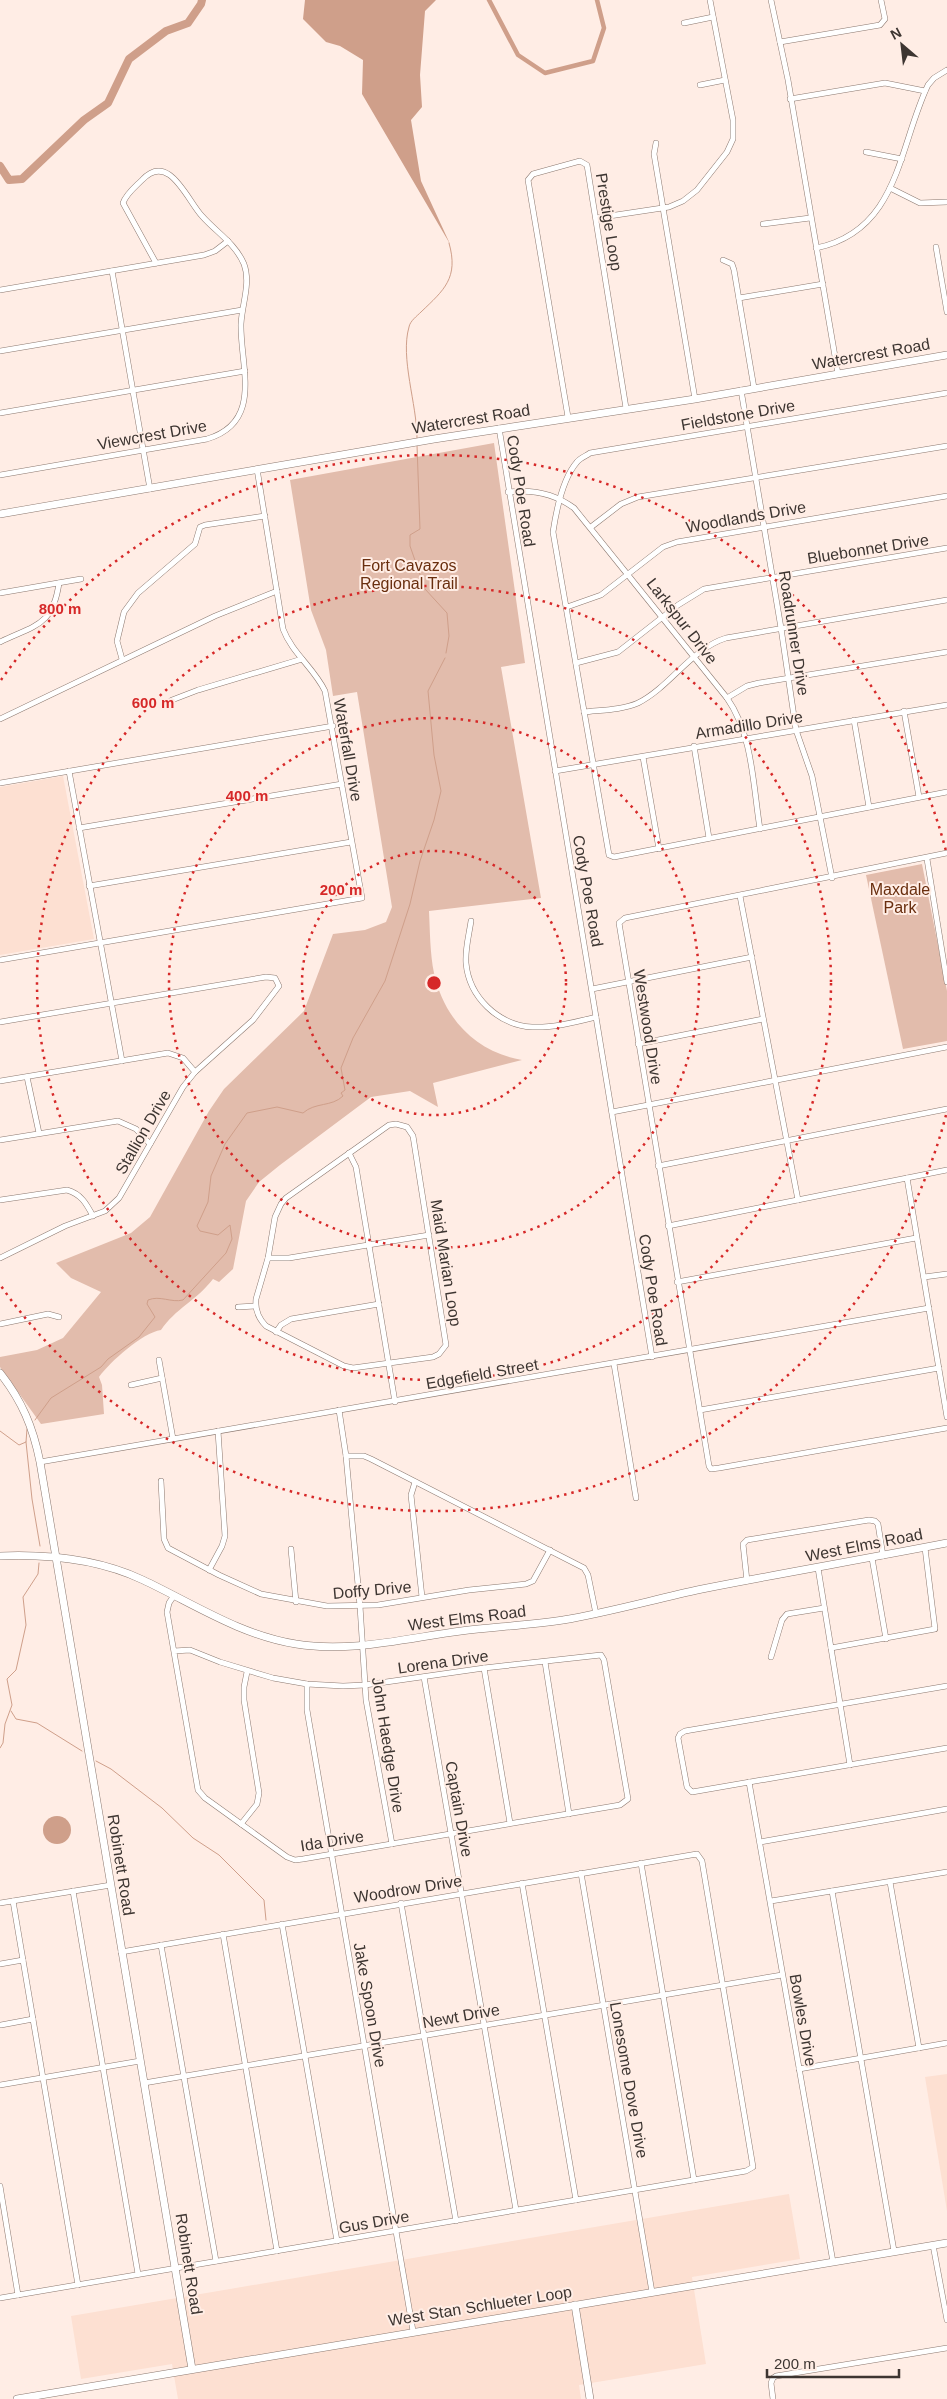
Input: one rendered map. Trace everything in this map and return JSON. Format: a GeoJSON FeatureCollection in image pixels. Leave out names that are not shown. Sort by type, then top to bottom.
{"type":"FeatureCollection","features":[{"type":"Feature","properties":{"kind":"street"},"geometry":{"type":"LineString","coordinates":[[596,218],[664,208],[683,201],[714,170],[731,145],[733,139],[733,120],[710,0]]}},
{"type":"Feature","properties":{"kind":"street"},"geometry":{"type":"LineString","coordinates":[[771,0],[838,374]]}},
{"type":"Feature","properties":{"kind":"street"},"geometry":{"type":"LineString","coordinates":[[780,42],[880,25],[885,19],[881,0]]}},
{"type":"Feature","properties":{"kind":"street"},"geometry":{"type":"LineString","coordinates":[[684,24],[713,17]]}},
{"type":"Feature","properties":{"kind":"street"},"geometry":{"type":"LineString","coordinates":[[816,248],[841,241],[862,229],[890,188],[925,92],[934,78],[947,70]]}},
{"type":"Feature","properties":{"kind":"street"},"geometry":{"type":"LineString","coordinates":[[700,85],[725,80]]}},
{"type":"Feature","properties":{"kind":"street"},"geometry":{"type":"LineString","coordinates":[[790,99],[885,82],[925,92]]}},
{"type":"Feature","properties":{"kind":"street"},"geometry":{"type":"LineString","coordinates":[[656,143],[654,154],[695,399]]}},
{"type":"Feature","properties":{"kind":"street"},"geometry":{"type":"LineString","coordinates":[[866,152],[887,154],[902,159]]}},
{"type":"Feature","properties":{"kind":"street","name":"Prestige Loop"},"geometry":{"type":"LineString","coordinates":[[568,417],[528,180],[529,177],[580,161],[585,162],[587,165],[626,408]]}},
{"type":"Feature","properties":{"kind":"street","name":"Viewcrest Drive"},"geometry":{"type":"LineString","coordinates":[[0,475],[208,439],[227,430],[234,424],[244,404],[247,389],[241,334],[242,310],[247,286],[245,267],[238,253],[201,215],[177,180],[170,174],[160,171],[147,175],[125,198],[123,204],[126,213],[156,263]]}},
{"type":"Feature","properties":{"kind":"street"},"geometry":{"type":"LineString","coordinates":[[890,188],[920,204],[947,202]]}},
{"type":"Feature","properties":{"kind":"street"},"geometry":{"type":"LineString","coordinates":[[763,224],[810,218]]}},
{"type":"Feature","properties":{"kind":"street"},"geometry":{"type":"LineString","coordinates":[[0,290],[210,254],[228,241]]}},
{"type":"Feature","properties":{"kind":"street"},"geometry":{"type":"LineString","coordinates":[[936,247],[947,312]]}},
{"type":"Feature","properties":{"kind":"street"},"geometry":{"type":"LineString","coordinates":[[723,260],[732,264],[754,388]]}},
{"type":"Feature","properties":{"kind":"street"},"geometry":{"type":"LineString","coordinates":[[112,271],[150,489]]}},
{"type":"Feature","properties":{"kind":"street"},"geometry":{"type":"LineString","coordinates":[[739,298],[822,284]]}},
{"type":"Feature","properties":{"kind":"street"},"geometry":{"type":"LineString","coordinates":[[0,351],[242,310]]}},
{"type":"Feature","properties":{"kind":"street","name":"Watercrest Road"},"geometry":{"type":"LineString","coordinates":[[0,514],[498,428],[695,399],[947,355]]}},
{"type":"Feature","properties":{"kind":"street"},"geometry":{"type":"LineString","coordinates":[[0,413],[245,371]]}},
{"type":"Feature","properties":{"kind":"street","name":"Roadrunner Drive"},"geometry":{"type":"LineString","coordinates":[[741,390],[796,730],[811,770],[832,878]]}},
{"type":"Feature","properties":{"kind":"street","name":"Fieldstone Drive"},"geometry":{"type":"LineString","coordinates":[[659,849],[614,858],[609,855],[553,532],[560,499],[576,462],[590,453],[947,393]]}},
{"type":"Feature","properties":{"kind":"street","name":"Cody Poe Road"},"geometry":{"type":"LineString","coordinates":[[498,428],[652,1357]]}},
{"type":"Feature","properties":{"kind":"street"},"geometry":{"type":"LineString","coordinates":[[591,527],[621,504],[638,497],[947,446]]}},
{"type":"Feature","properties":{"kind":"street","name":"Waterfall Drive"},"geometry":{"type":"LineString","coordinates":[[100,943],[362,898],[351,842],[333,726],[325,691],[312,669],[302,659],[287,638],[283,629],[257,470]]}},
{"type":"Feature","properties":{"kind":"street","name":"Larkspur Drive"},"geometry":{"type":"LineString","coordinates":[[508,492],[531,491],[546,493],[574,508],[728,698],[739,716],[746,738],[760,829]]}},
{"type":"Feature","properties":{"kind":"street","name":"Woodlands Drive"},"geometry":{"type":"LineString","coordinates":[[567,607],[601,595],[663,547],[677,542],[947,496]]}},
{"type":"Feature","properties":{"kind":"street"},"geometry":{"type":"LineString","coordinates":[[122,659],[117,641],[124,612],[138,592],[195,544],[200,527],[265,516]]}},
{"type":"Feature","properties":{"kind":"street","name":"Bluebonnet Drive"},"geometry":{"type":"LineString","coordinates":[[576,663],[618,652],[685,600],[704,589],[947,548]]}},
{"type":"Feature","properties":{"kind":"street"},"geometry":{"type":"LineString","coordinates":[[0,593],[81,579]]}},
{"type":"Feature","properties":{"kind":"street"},"geometry":{"type":"LineString","coordinates":[[0,642],[48,617],[55,606],[59,583]]}},
{"type":"Feature","properties":{"kind":"street"},"geometry":{"type":"LineString","coordinates":[[0,719],[122,659],[216,616],[277,592]]}},
{"type":"Feature","properties":{"kind":"street"},"geometry":{"type":"LineString","coordinates":[[584,712],[620,708],[638,702],[694,658],[722,639],[947,600]]}},
{"type":"Feature","properties":{"kind":"street"},"geometry":{"type":"LineString","coordinates":[[728,698],[747,686],[947,652]]}},
{"type":"Feature","properties":{"kind":"street"},"geometry":{"type":"LineString","coordinates":[[164,706],[172,700],[198,690],[302,659]]}},
{"type":"Feature","properties":{"kind":"street","name":"Armadillo Drive"},"geometry":{"type":"LineString","coordinates":[[555,771],[644,757],[694,746],[947,705]]}},
{"type":"Feature","properties":{"kind":"street"},"geometry":{"type":"LineString","coordinates":[[904,711],[919,797]]}},
{"type":"Feature","properties":{"kind":"street"},"geometry":{"type":"LineString","coordinates":[[854,720],[870,807]]}},
{"type":"Feature","properties":{"kind":"street"},"geometry":{"type":"LineString","coordinates":[[0,783],[333,726]]}},
{"type":"Feature","properties":{"kind":"street"},"geometry":{"type":"LineString","coordinates":[[694,746],[709,838]]}},
{"type":"Feature","properties":{"kind":"street"},"geometry":{"type":"LineString","coordinates":[[644,757],[659,849],[947,792]]}},
{"type":"Feature","properties":{"kind":"street"},"geometry":{"type":"LineString","coordinates":[[69,771],[122,1061]]}},
{"type":"Feature","properties":{"kind":"street"},"geometry":{"type":"LineString","coordinates":[[79,828],[342,784]]}},
{"type":"Feature","properties":{"kind":"street"},"geometry":{"type":"LineString","coordinates":[[90,886],[351,842]]}},
{"type":"Feature","properties":{"kind":"street","name":"Westwood Drive"},"geometry":{"type":"LineString","coordinates":[[947,853],[832,878],[622,919],[619,927],[710,1467],[714,1469],[947,1428]]}},
{"type":"Feature","properties":{"kind":"street"},"geometry":{"type":"LineString","coordinates":[[926,858],[947,982]]}},
{"type":"Feature","properties":{"kind":"street"},"geometry":{"type":"LineString","coordinates":[[740,896],[798,1200]]}},
{"type":"Feature","properties":{"kind":"street"},"geometry":{"type":"LineString","coordinates":[[472,921],[466,950],[468,973],[476,994],[496,1014],[510,1022],[533,1027],[596,1017]]}},
{"type":"Feature","properties":{"kind":"street"},"geometry":{"type":"LineString","coordinates":[[0,960],[100,943]]}},
{"type":"Feature","properties":{"kind":"street"},"geometry":{"type":"LineString","coordinates":[[592,989],[752,957]]}},
{"type":"Feature","properties":{"kind":"street","name":"Stallion Drive"},"geometry":{"type":"LineString","coordinates":[[0,1258],[65,1226],[105,1211],[119,1198],[183,1087],[195,1072],[253,1020],[277,990],[278,981],[275,978],[266,977],[111,1003]]}},
{"type":"Feature","properties":{"kind":"street"},"geometry":{"type":"LineString","coordinates":[[0,1022],[111,1003]]}},
{"type":"Feature","properties":{"kind":"street"},"geometry":{"type":"LineString","coordinates":[[638,1044],[763,1019]]}},
{"type":"Feature","properties":{"kind":"street"},"geometry":{"type":"LineString","coordinates":[[612,1112],[947,1047]]}},
{"type":"Feature","properties":{"kind":"street"},"geometry":{"type":"LineString","coordinates":[[0,1081],[168,1053],[182,1058],[195,1072]]}},
{"type":"Feature","properties":{"kind":"street"},"geometry":{"type":"LineString","coordinates":[[27,1077],[39,1133]]}},
{"type":"Feature","properties":{"kind":"street"},"geometry":{"type":"LineString","coordinates":[[658,1166],[947,1109]]}},
{"type":"Feature","properties":{"kind":"street"},"geometry":{"type":"LineString","coordinates":[[0,1140],[118,1121],[136,1129],[150,1144]]}},
{"type":"Feature","properties":{"kind":"street","name":"Maid Marian Loop"},"geometry":{"type":"LineString","coordinates":[[396,1124],[407,1127],[413,1136],[446,1345],[439,1354],[433,1357],[363,1368],[344,1366],[276,1332],[262,1322],[255,1306],[268,1258],[274,1217],[281,1204],[286,1198],[349,1153],[389,1125],[396,1124]]}},
{"type":"Feature","properties":{"kind":"street"},"geometry":{"type":"LineString","coordinates":[[349,1153],[356,1167],[395,1402]]}},
{"type":"Feature","properties":{"kind":"street"},"geometry":{"type":"LineString","coordinates":[[668,1226],[947,1170]]}},
{"type":"Feature","properties":{"kind":"street"},"geometry":{"type":"LineString","coordinates":[[907,1178],[947,1417]]}},
{"type":"Feature","properties":{"kind":"street"},"geometry":{"type":"LineString","coordinates":[[0,1200],[67,1190],[74,1192],[84,1200],[93,1216]]}},
{"type":"Feature","properties":{"kind":"street"},"geometry":{"type":"LineString","coordinates":[[268,1258],[289,1258],[429,1235]]}},
{"type":"Feature","properties":{"kind":"street"},"geometry":{"type":"LineString","coordinates":[[678,1282],[916,1238]]}},
{"type":"Feature","properties":{"kind":"street"},"geometry":{"type":"LineString","coordinates":[[924,1277],[947,1274]]}},
{"type":"Feature","properties":{"kind":"street"},"geometry":{"type":"LineString","coordinates":[[276,1332],[281,1324],[291,1319],[379,1304]]}},
{"type":"Feature","properties":{"kind":"street"},"geometry":{"type":"LineString","coordinates":[[238,1307],[255,1306]]}},
{"type":"Feature","properties":{"kind":"street","name":"Edgefield Street"},"geometry":{"type":"LineString","coordinates":[[40,1462],[929,1308]]}},
{"type":"Feature","properties":{"kind":"street"},"geometry":{"type":"LineString","coordinates":[[0,1324],[48,1314],[59,1316]]}},
{"type":"Feature","properties":{"kind":"street"},"geometry":{"type":"LineString","coordinates":[[159,1360],[174,1439]]}},
{"type":"Feature","properties":{"kind":"street"},"geometry":{"type":"LineString","coordinates":[[614,1364],[636,1498]]}},
{"type":"Feature","properties":{"kind":"street"},"geometry":{"type":"LineString","coordinates":[[700,1410],[939,1368]]}},
{"type":"Feature","properties":{"kind":"street","name":"Robinett Road"},"geometry":{"type":"LineString","coordinates":[[0,1373],[3,1382],[27,1414],[40,1462],[192,2369]]}},
{"type":"Feature","properties":{"kind":"street"},"geometry":{"type":"LineString","coordinates":[[131,1385],[162,1378]]}},
{"type":"Feature","properties":{"kind":"street","name":"John Haedge Drive"},"geometry":{"type":"LineString","coordinates":[[339,1410],[346,1456],[364,1646],[365,1685],[392,1844]]}},
{"type":"Feature","properties":{"kind":"street"},"geometry":{"type":"LineString","coordinates":[[209,1570],[222,1546],[224,1536],[218,1431]]}},
{"type":"Feature","properties":{"kind":"street"},"geometry":{"type":"LineString","coordinates":[[346,1456],[364,1456],[550,1550],[587,1571],[596,1614]]}},
{"type":"Feature","properties":{"kind":"street","name":"Doffy Drive"},"geometry":{"type":"LineString","coordinates":[[160,1481],[165,1544],[171,1550],[261,1594],[296,1602],[327,1606],[360,1606],[529,1583],[536,1576],[550,1550]]}},
{"type":"Feature","properties":{"kind":"street"},"geometry":{"type":"LineString","coordinates":[[415,1482],[411,1494],[422,1597]]}},
{"type":"Feature","properties":{"kind":"street"},"geometry":{"type":"LineString","coordinates":[[747,1581],[743,1544],[748,1540],[869,1520],[875,1521],[878,1524],[884,1556]]}},
{"type":"Feature","properties":{"kind":"street","name":"West Elms Road"},"geometry":{"type":"LineString","coordinates":[[0,1556],[56,1556],[117,1570],[144,1580],[173,1597],[234,1626],[288,1642],[335,1646],[364,1646],[596,1614],[702,1589],[947,1543]]}},
{"type":"Feature","properties":{"kind":"street"},"geometry":{"type":"LineString","coordinates":[[831,1648],[935,1629],[936,1624],[925,1548]]}},
{"type":"Feature","properties":{"kind":"street"},"geometry":{"type":"LineString","coordinates":[[291,1549],[296,1602]]}},
{"type":"Feature","properties":{"kind":"street"},"geometry":{"type":"LineString","coordinates":[[872,1558],[886,1639]]}},
{"type":"Feature","properties":{"kind":"street"},"geometry":{"type":"LineString","coordinates":[[818,1568],[850,1765]]}},
{"type":"Feature","properties":{"kind":"street","name":"Ida Drive"},"geometry":{"type":"LineString","coordinates":[[173,1597],[169,1603],[168,1612],[198,1790],[205,1798],[291,1859],[332,1854],[569,1814],[626,1802]]}},
{"type":"Feature","properties":{"kind":"street"},"geometry":{"type":"LineString","coordinates":[[771,1657],[782,1620],[787,1614],[824,1608]]}},
{"type":"Feature","properties":{"kind":"street","name":"Lorena Drive"},"geometry":{"type":"LineString","coordinates":[[174,1650],[190,1650],[247,1672],[307,1684],[365,1685],[601,1654],[604,1660],[626,1786],[628,1799],[626,1802]]}},
{"type":"Feature","properties":{"kind":"street"},"geometry":{"type":"LineString","coordinates":[[545,1662],[569,1814]]}},
{"type":"Feature","properties":{"kind":"street"},"geometry":{"type":"LineString","coordinates":[[484,1668],[510,1823]]}},
{"type":"Feature","properties":{"kind":"street"},"geometry":{"type":"LineString","coordinates":[[241,1824],[257,1804],[259,1793],[244,1700],[247,1672]]}},
{"type":"Feature","properties":{"kind":"street","name":"Captain Drive"},"geometry":{"type":"LineString","coordinates":[[424,1677],[516,2210]]}},
{"type":"Feature","properties":{"kind":"street","name":"Jake Spoon Drive"},"geometry":{"type":"LineString","coordinates":[[307,1684],[307,1710],[413,2331]]}},
{"type":"Feature","properties":{"kind":"street"},"geometry":{"type":"LineString","coordinates":[[947,1686],[685,1731],[678,1738],[687,1787],[690,1791],[947,1748]]}},
{"type":"Feature","properties":{"kind":"street","name":"Bowles Drive"},"geometry":{"type":"LineString","coordinates":[[749,1782],[833,2262]]}},
{"type":"Feature","properties":{"kind":"street"},"geometry":{"type":"LineString","coordinates":[[760,1842],[947,1810]]}},
{"type":"Feature","properties":{"kind":"street","name":"Woodrow Drive"},"geometry":{"type":"LineString","coordinates":[[121,1952],[694,1854],[699,1856],[723,1985]]}},
{"type":"Feature","properties":{"kind":"street"},"geometry":{"type":"LineString","coordinates":[[641,1863],[694,2180]]}},
{"type":"Feature","properties":{"kind":"street"},"geometry":{"type":"LineString","coordinates":[[771,1901],[947,1872]]}},
{"type":"Feature","properties":{"kind":"street","name":"Lonesome Dove Drive"},"geometry":{"type":"LineString","coordinates":[[581,1873],[652,2292]]}},
{"type":"Feature","properties":{"kind":"street"},"geometry":{"type":"LineString","coordinates":[[890,1882],[919,2048]]}},
{"type":"Feature","properties":{"kind":"street"},"geometry":{"type":"LineString","coordinates":[[522,1883],[576,2200]]}},
{"type":"Feature","properties":{"kind":"street"},"geometry":{"type":"LineString","coordinates":[[0,1903],[111,1885]]}},
{"type":"Feature","properties":{"kind":"street"},"geometry":{"type":"LineString","coordinates":[[73,1892],[138,2274]]}},
{"type":"Feature","properties":{"kind":"street"},"geometry":{"type":"LineString","coordinates":[[832,1892],[894,2251]]}},
{"type":"Feature","properties":{"kind":"street"},"geometry":{"type":"LineString","coordinates":[[13,1901],[78,2285]]}},
{"type":"Feature","properties":{"kind":"street"},"geometry":{"type":"LineString","coordinates":[[401,1903],[456,2221]]}},
{"type":"Feature","properties":{"kind":"street"},"geometry":{"type":"LineString","coordinates":[[282,1924],[337,2240]]}},
{"type":"Feature","properties":{"kind":"street"},"geometry":{"type":"LineString","coordinates":[[223,1934],[277,2251]]}},
{"type":"Feature","properties":{"kind":"street"},"geometry":{"type":"LineString","coordinates":[[161,1945],[216,2261]]}},
{"type":"Feature","properties":{"kind":"street"},"geometry":{"type":"LineString","coordinates":[[0,1964],[23,1960]]}},
{"type":"Feature","properties":{"kind":"street","name":"Newt Drive"},"geometry":{"type":"LineString","coordinates":[[144,2083],[782,1974]]}},
{"type":"Feature","properties":{"kind":"street","name":"Gus Drive"},"geometry":{"type":"LineString","coordinates":[[0,2298],[746,2171],[752,2168],[753,2163],[723,1985]]}},
{"type":"Feature","properties":{"kind":"street"},"geometry":{"type":"LineString","coordinates":[[1,2025],[33,2019]]}},
{"type":"Feature","properties":{"kind":"street"},"geometry":{"type":"LineString","coordinates":[[799,2069],[947,2043]]}},
{"type":"Feature","properties":{"kind":"street"},"geometry":{"type":"LineString","coordinates":[[0,2085],[140,2062]]}},
{"type":"Feature","properties":{"kind":"street"},"geometry":{"type":"LineString","coordinates":[[0,2186],[18,2295]]}},
{"type":"Feature","properties":{"kind":"street"},"geometry":{"type":"LineString","coordinates":[[0,2231],[7,2229]]}},
{"type":"Feature","properties":{"kind":"street","name":"West Stan Schlueter Loop"},"geometry":{"type":"LineString","coordinates":[[17,2399],[413,2331],[947,2243]]}},
{"type":"Feature","properties":{"kind":"street"},"geometry":{"type":"LineString","coordinates":[[933,2245],[947,2320]]}},
{"type":"Feature","properties":{"kind":"street"},"geometry":{"type":"LineString","coordinates":[[575,2304],[590,2399]]}},
{"type":"Feature","properties":{"kind":"street"},"geometry":{"type":"LineString","coordinates":[[773,2399],[771,2383],[773,2378],[947,2348]]}},
{"type":"Feature","properties":{"kind":"shaded area"},"geometry":{"type":"Polygon","coordinates":[[[305,0],[436,0],[425,11],[420,75],[422,107],[411,120],[421,181],[450,244],[362,94],[363,60],[340,46],[326,42],[303,19],[305,0]]]}},
{"type":"Feature","properties":{"kind":"shaded area"},"geometry":{"type":"Polygon","coordinates":[[[63,776],[94,939],[0,955],[0,787],[63,776]]]}},
{"type":"Feature","properties":{"kind":"shaded area"},"geometry":{"type":"Polygon","coordinates":[[[57,1816],[67,1820],[71,1830],[67,1840],[57,1844],[47,1840],[43,1830],[47,1820],[57,1816]]]}},
{"type":"Feature","properties":{"kind":"shaded area"},"geometry":{"type":"Polygon","coordinates":[[[947,2074],[947,2211],[925,2077],[947,2074]]]}},
{"type":"Feature","properties":{"kind":"shaded area"},"geometry":{"type":"Polygon","coordinates":[[[789,2194],[800,2259],[692,2277],[706,2364],[579,2385],[581,2399],[178,2399],[172,2364],[81,2379],[71,2316],[789,2194]]]}},
{"type":"Feature","properties":{"kind":"green space","name":"Fort Cavazos Regional Trail"},"geometry":{"type":"Polygon","coordinates":[[[494,443],[525,663],[501,667],[541,898],[429,911],[430,934],[434,973],[439,990],[454,1019],[464,1031],[490,1050],[522,1060],[433,1083],[438,1107],[410,1091],[371,1097],[280,1165],[259,1182],[246,1201],[233,1269],[219,1282],[213,1279],[173,1316],[161,1330],[153,1332],[136,1342],[111,1363],[99,1377],[102,1385],[104,1414],[41,1424],[0,1367],[0,1357],[37,1350],[63,1338],[101,1292],[71,1278],[56,1263],[131,1233],[150,1217],[209,1111],[224,1089],[304,1011],[333,934],[365,930],[386,922],[392,907],[357,692],[333,696],[326,650],[311,610],[290,480],[494,443]]]}},
{"type":"Feature","properties":{"kind":"green space","name":"Maxdale Park"},"geometry":{"type":"Polygon","coordinates":[[[922,864],[947,991],[947,1041],[903,1049],[866,875],[922,864]]]}},
{"type":"Feature","properties":{"kind":"waterway"},"geometry":{"type":"LineString","coordinates":[[0,166],[9,180],[22,179],[84,120],[108,103],[129,59],[166,31],[188,23],[202,0]]}},
{"type":"Feature","properties":{"kind":"waterway"},"geometry":{"type":"LineString","coordinates":[[489,0],[518,55],[545,73],[593,61],[604,28],[597,0]]}},
{"type":"Feature","properties":{"kind":"waterway"},"geometry":{"type":"LineString","coordinates":[[417,438],[406,353],[407,339],[411,323],[443,290],[451,274],[452,255],[449,243]]}},
{"type":"Feature","properties":{"kind":"waterway"},"geometry":{"type":"LineString","coordinates":[[417,445],[420,529],[410,535],[410,546],[425,589],[447,613],[449,636],[446,653]]}},
{"type":"Feature","properties":{"kind":"waterway"},"geometry":{"type":"LineString","coordinates":[[35,1420],[51,1398],[101,1367],[108,1359],[139,1337],[155,1317],[147,1304],[148,1300],[157,1298],[174,1301],[183,1300],[226,1253],[232,1239],[230,1225],[218,1235],[200,1231],[197,1226],[208,1202],[211,1176],[225,1144],[247,1113],[277,1107],[303,1113],[313,1107],[334,1102],[343,1096],[341,1093],[345,1090],[341,1068],[353,1038],[385,981],[410,904],[420,861],[434,820],[441,791],[434,755],[428,691],[445,658]]}},
{"type":"Feature","properties":{"kind":"waterway"},"geometry":{"type":"LineString","coordinates":[[0,1431],[19,1445],[26,1442],[27,1429]]}},
{"type":"Feature","properties":{"kind":"waterway"},"geometry":{"type":"LineString","coordinates":[[26,1442],[32,1499],[40,1546]]}},
{"type":"Feature","properties":{"kind":"waterway"},"geometry":{"type":"LineString","coordinates":[[0,1748],[3,1743],[5,1724],[12,1705],[7,1679],[16,1670],[26,1625],[23,1597],[38,1574],[39,1563]]}},
{"type":"Feature","properties":{"kind":"waterway"},"geometry":{"type":"LineString","coordinates":[[11,1711],[16,1719],[37,1723],[82,1751]]}},
{"type":"Feature","properties":{"kind":"waterway"},"geometry":{"type":"LineString","coordinates":[[96,1761],[111,1769],[162,1808],[193,1838],[219,1855],[264,1900],[266,1920]]}}]}
